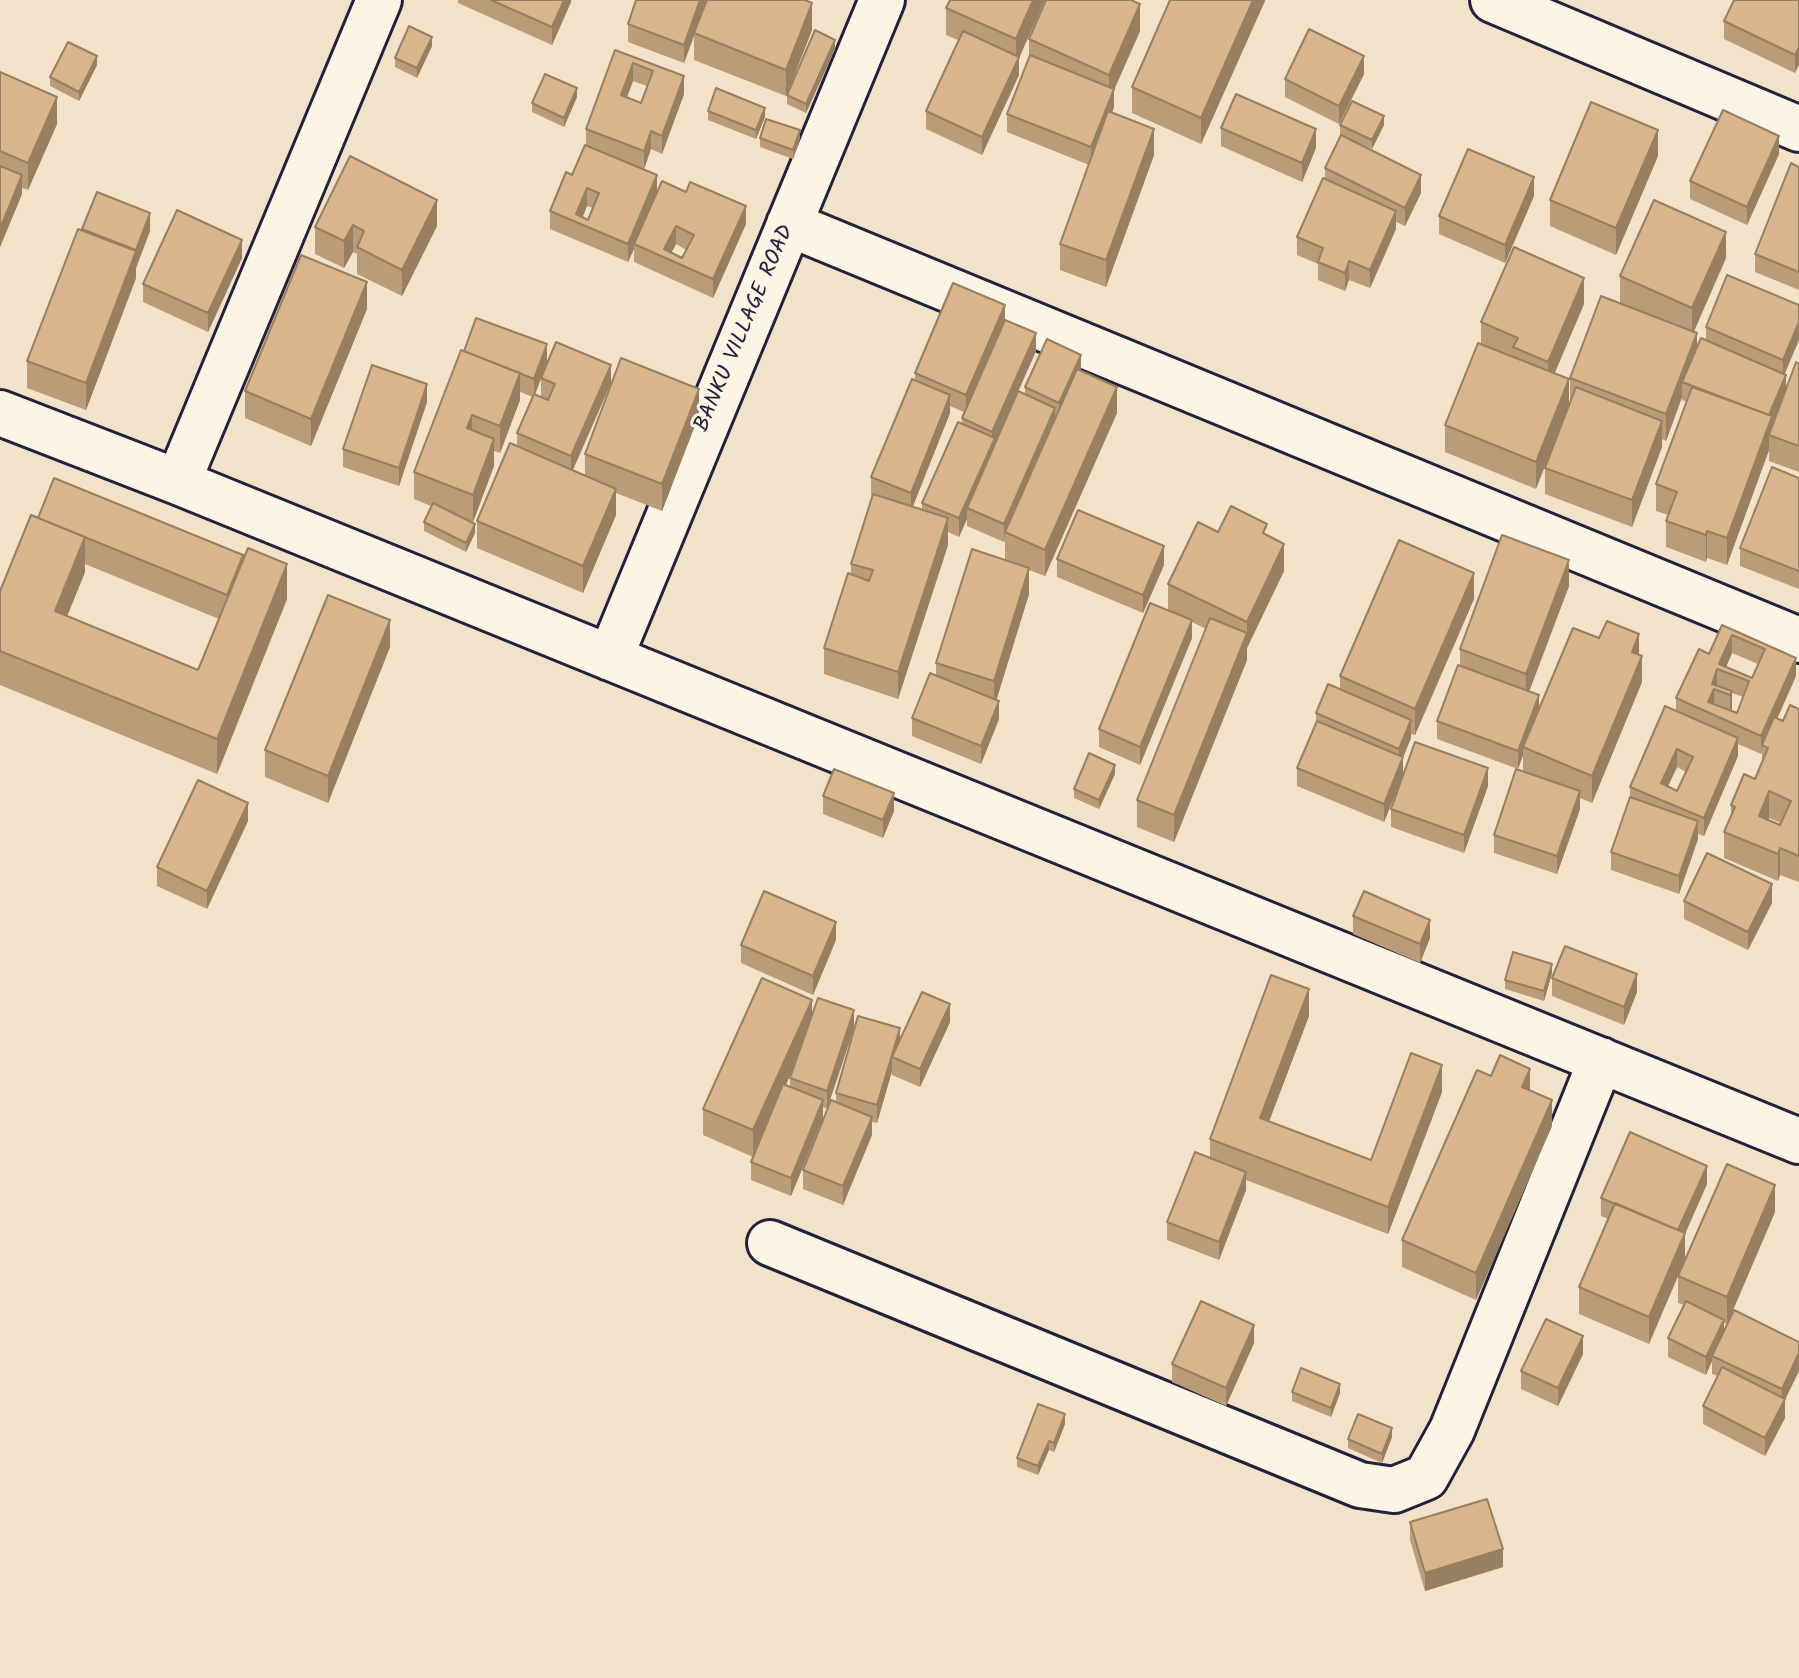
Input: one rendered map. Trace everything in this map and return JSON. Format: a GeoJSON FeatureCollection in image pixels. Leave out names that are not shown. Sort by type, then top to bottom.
{"type":"FeatureCollection","features":[{"type":"Feature","properties":{"kind":"street"},"geometry":{"type":"LineString","coordinates":[[178,482],[379,0]]}},
{"type":"Feature","properties":{"kind":"street","name":"BANKU VILLAGE ROAD"},"geometry":{"type":"LineString","coordinates":[[610,658],[882,0]]}},
{"type":"Feature","properties":{"kind":"street"},"geometry":{"type":"LineString","coordinates":[[1493,0],[1799,129]]}},
{"type":"Feature","properties":{"kind":"street"},"geometry":{"type":"LineString","coordinates":[[789,224],[1799,640]]}},
{"type":"Feature","properties":{"kind":"street"},"geometry":{"type":"LineString","coordinates":[[0,413],[178,482],[1799,1141]]}},
{"type":"Feature","properties":{"kind":"street"},"geometry":{"type":"LineString","coordinates":[[770,1243],[1360,1485],[1394,1490],[1426,1477],[1452,1430],[1601,1060]]}},
{"type":"Feature","properties":{"kind":"building"},"geometry":{"type":"Polygon","coordinates":[[[491,0],[564,0],[552,27],[491,0]]]}},
{"type":"Feature","properties":{"kind":"building"},"geometry":{"type":"Polygon","coordinates":[[[636,0],[700,0],[684,45],[628,24],[636,0]]]}},
{"type":"Feature","properties":{"kind":"building"},"geometry":{"type":"Polygon","coordinates":[[[707,0],[805,0],[812,3],[786,70],[694,33],[707,0]]]}},
{"type":"Feature","properties":{"kind":"building"},"geometry":{"type":"Polygon","coordinates":[[[950,0],[1033,0],[1016,39],[946,8],[950,0]]]}},
{"type":"Feature","properties":{"kind":"building"},"geometry":{"type":"Polygon","coordinates":[[[1046,0],[1131,0],[1140,4],[1109,75],[1029,39],[1046,0]]]}},
{"type":"Feature","properties":{"kind":"building"},"geometry":{"type":"Polygon","coordinates":[[[1170,0],[1253,0],[1201,118],[1132,87],[1170,0]]]}},
{"type":"Feature","properties":{"kind":"building"},"geometry":{"type":"Polygon","coordinates":[[[1734,0],[1799,0],[1799,47],[1795,55],[1724,21],[1734,0]]]}},
{"type":"Feature","properties":{"kind":"building"},"geometry":{"type":"Polygon","coordinates":[[[409,26],[432,37],[417,68],[395,58],[409,26]]]}},
{"type":"Feature","properties":{"kind":"building"},"geometry":{"type":"Polygon","coordinates":[[[1309,29],[1364,56],[1339,106],[1285,79],[1309,29]]]}},
{"type":"Feature","properties":{"kind":"building"},"geometry":{"type":"Polygon","coordinates":[[[815,30],[835,40],[806,104],[787,95],[815,30]]]}},
{"type":"Feature","properties":{"kind":"building"},"geometry":{"type":"Polygon","coordinates":[[[963,31],[1019,57],[982,137],[926,111],[963,31]]]}},
{"type":"Feature","properties":{"kind":"building"},"geometry":{"type":"Polygon","coordinates":[[[68,42],[97,56],[79,92],[50,77],[68,42]]]}},
{"type":"Feature","properties":{"kind":"building"},"geometry":{"type":"Polygon","coordinates":[[[615,50],[684,76],[662,136],[651,131],[644,151],[586,129],[615,50]],[[633,63],[621,95],[641,103],[653,71],[633,63]]]}},
{"type":"Feature","properties":{"kind":"building"},"geometry":{"type":"Polygon","coordinates":[[[1030,55],[1114,89],[1091,147],[1007,114],[1030,55]]]}},
{"type":"Feature","properties":{"kind":"building"},"geometry":{"type":"Polygon","coordinates":[[[0,72],[57,97],[28,163],[0,151],[0,72]]]}},
{"type":"Feature","properties":{"kind":"building"},"geometry":{"type":"Polygon","coordinates":[[[545,74],[577,88],[564,118],[532,103],[545,74]]]}},
{"type":"Feature","properties":{"kind":"building"},"geometry":{"type":"Polygon","coordinates":[[[716,88],[765,108],[756,130],[708,111],[716,88]]]}},
{"type":"Feature","properties":{"kind":"building"},"geometry":{"type":"Polygon","coordinates":[[[1236,94],[1316,129],[1302,163],[1221,128],[1236,94]]]}},
{"type":"Feature","properties":{"kind":"building"},"geometry":{"type":"Polygon","coordinates":[[[1352,101],[1384,116],[1372,140],[1340,125],[1352,101]]]}},
{"type":"Feature","properties":{"kind":"building"},"geometry":{"type":"Polygon","coordinates":[[[1591,102],[1658,130],[1616,228],[1550,200],[1591,102]]]}},
{"type":"Feature","properties":{"kind":"building"},"geometry":{"type":"Polygon","coordinates":[[[1723,110],[1779,136],[1747,207],[1690,181],[1723,110]]]}},
{"type":"Feature","properties":{"kind":"building"},"geometry":{"type":"Polygon","coordinates":[[[1108,111],[1154,129],[1106,260],[1060,244],[1108,111]]]}},
{"type":"Feature","properties":{"kind":"building"},"geometry":{"type":"Polygon","coordinates":[[[766,119],[800,130],[793,150],[760,138],[766,119]]]}},
{"type":"Feature","properties":{"kind":"building"},"geometry":{"type":"Polygon","coordinates":[[[1341,135],[1421,175],[1405,208],[1325,168],[1341,135]]]}},
{"type":"Feature","properties":{"kind":"building"},"geometry":{"type":"Polygon","coordinates":[[[585,145],[657,175],[628,244],[550,211],[566,172],[572,175],[585,145]],[[587,188],[576,214],[588,220],[599,193],[587,188]]]}},
{"type":"Feature","properties":{"kind":"building"},"geometry":{"type":"Polygon","coordinates":[[[1468,149],[1534,177],[1505,245],[1439,216],[1468,149]]]}},
{"type":"Feature","properties":{"kind":"building"},"geometry":{"type":"Polygon","coordinates":[[[350,156],[437,200],[402,270],[357,247],[364,231],[353,225],[344,241],[315,227],[350,156]]]}},
{"type":"Feature","properties":{"kind":"building"},"geometry":{"type":"Polygon","coordinates":[[[1791,163],[1799,167],[1799,272],[1755,254],[1791,163]]]}},
{"type":"Feature","properties":{"kind":"building"},"geometry":{"type":"Polygon","coordinates":[[[0,166],[22,175],[0,229],[0,166]]]}},
{"type":"Feature","properties":{"kind":"building"},"geometry":{"type":"Polygon","coordinates":[[[1323,178],[1396,211],[1370,270],[1349,261],[1345,273],[1318,262],[1323,248],[1297,237],[1323,178]]]}},
{"type":"Feature","properties":{"kind":"building"},"geometry":{"type":"Polygon","coordinates":[[[662,181],[686,192],[690,182],[746,206],[713,279],[634,244],[662,181]],[[676,226],[664,249],[682,258],[694,235],[676,226]]]}},
{"type":"Feature","properties":{"kind":"building"},"geometry":{"type":"Polygon","coordinates":[[[97,192],[150,213],[136,250],[82,229],[97,192]]]}},
{"type":"Feature","properties":{"kind":"building"},"geometry":{"type":"Polygon","coordinates":[[[1654,200],[1726,232],[1692,308],[1620,276],[1654,200]]]}},
{"type":"Feature","properties":{"kind":"building"},"geometry":{"type":"Polygon","coordinates":[[[177,210],[242,240],[208,313],[143,284],[177,210]]]}},
{"type":"Feature","properties":{"kind":"building"},"geometry":{"type":"Polygon","coordinates":[[[78,229],[136,251],[86,383],[27,361],[78,229]]]}},
{"type":"Feature","properties":{"kind":"building"},"geometry":{"type":"Polygon","coordinates":[[[1514,247],[1584,278],[1548,362],[1513,347],[1518,338],[1481,322],[1514,247]]]}},
{"type":"Feature","properties":{"kind":"building"},"geometry":{"type":"Polygon","coordinates":[[[301,255],[367,282],[311,419],[245,391],[301,255]]]}},
{"type":"Feature","properties":{"kind":"building"},"geometry":{"type":"Polygon","coordinates":[[[1727,275],[1799,305],[1799,322],[1783,360],[1706,327],[1727,275]]]}},
{"type":"Feature","properties":{"kind":"building"},"geometry":{"type":"Polygon","coordinates":[[[953,283],[1005,305],[966,395],[915,373],[953,283]]]}},
{"type":"Feature","properties":{"kind":"building"},"geometry":{"type":"Polygon","coordinates":[[[1601,296],[1697,333],[1666,414],[1570,378],[1601,296]]]}},
{"type":"Feature","properties":{"kind":"building"},"geometry":{"type":"Polygon","coordinates":[[[476,318],[547,344],[534,379],[464,351],[476,318]]]}},
{"type":"Feature","properties":{"kind":"building"},"geometry":{"type":"Polygon","coordinates":[[[1005,320],[1036,333],[992,432],[962,418],[1005,320]]]}},
{"type":"Feature","properties":{"kind":"building"},"geometry":{"type":"Polygon","coordinates":[[[1701,338],[1786,375],[1769,415],[1682,382],[1701,338]]]}},
{"type":"Feature","properties":{"kind":"building"},"geometry":{"type":"Polygon","coordinates":[[[1047,339],[1081,355],[1059,403],[1025,387],[1047,339]]]}},
{"type":"Feature","properties":{"kind":"building"},"geometry":{"type":"Polygon","coordinates":[[[556,342],[611,365],[571,456],[517,433],[534,394],[548,400],[555,384],[541,378],[556,342]]]}},
{"type":"Feature","properties":{"kind":"building"},"geometry":{"type":"Polygon","coordinates":[[[1478,343],[1569,379],[1536,462],[1445,425],[1478,343]]]}},
{"type":"Feature","properties":{"kind":"building"},"geometry":{"type":"Polygon","coordinates":[[[461,350],[520,373],[500,426],[472,415],[467,428],[494,439],[473,495],[414,472],[461,350]]]}},
{"type":"Feature","properties":{"kind":"building"},"geometry":{"type":"Polygon","coordinates":[[[621,358],[699,389],[662,484],[585,454],[621,358]]]}},
{"type":"Feature","properties":{"kind":"building"},"geometry":{"type":"Polygon","coordinates":[[[1796,362],[1799,364],[1799,446],[1769,435],[1796,362]]]}},
{"type":"Feature","properties":{"kind":"building"},"geometry":{"type":"Polygon","coordinates":[[[372,365],[427,384],[399,468],[343,449],[372,365]]]}},
{"type":"Feature","properties":{"kind":"building"},"geometry":{"type":"Polygon","coordinates":[[[1077,369],[1117,387],[1045,550],[1005,532],[1077,369]]]}},
{"type":"Feature","properties":{"kind":"building"},"geometry":{"type":"Polygon","coordinates":[[[912,379],[950,395],[911,493],[871,477],[912,379]]]}},
{"type":"Feature","properties":{"kind":"building"},"geometry":{"type":"Polygon","coordinates":[[[1576,387],[1662,421],[1632,500],[1545,468],[1576,387]]]}},
{"type":"Feature","properties":{"kind":"building"},"geometry":{"type":"Polygon","coordinates":[[[1692,387],[1772,416],[1727,538],[1707,531],[1706,535],[1666,521],[1677,492],[1656,484],[1692,387]]]}},
{"type":"Feature","properties":{"kind":"building"},"geometry":{"type":"Polygon","coordinates":[[[1018,391],[1055,408],[1004,524],[967,508],[1018,391]]]}},
{"type":"Feature","properties":{"kind":"building"},"geometry":{"type":"Polygon","coordinates":[[[958,422],[995,438],[959,518],[922,503],[958,422]]]}},
{"type":"Feature","properties":{"kind":"building"},"geometry":{"type":"Polygon","coordinates":[[[510,443],[616,489],[583,566],[477,521],[510,443]]]}},
{"type":"Feature","properties":{"kind":"building"},"geometry":{"type":"Polygon","coordinates":[[[1772,467],[1799,478],[1799,571],[1740,548],[1772,467]]]}},
{"type":"Feature","properties":{"kind":"building"},"geometry":{"type":"Polygon","coordinates":[[[54,478],[243,555],[227,595],[38,518],[54,478]]]}},
{"type":"Feature","properties":{"kind":"building"},"geometry":{"type":"Polygon","coordinates":[[[873,494],[948,518],[898,672],[824,648],[848,573],[869,581],[873,570],[851,564],[873,494]]]}},
{"type":"Feature","properties":{"kind":"building"},"geometry":{"type":"Polygon","coordinates":[[[433,503],[475,524],[466,543],[424,522],[433,503]]]}},
{"type":"Feature","properties":{"kind":"building"},"geometry":{"type":"Polygon","coordinates":[[[1231,506],[1267,524],[1263,533],[1284,544],[1247,622],[1168,584],[1198,522],[1218,532],[1231,506]]]}},
{"type":"Feature","properties":{"kind":"building"},"geometry":{"type":"Polygon","coordinates":[[[1078,510],[1164,546],[1143,595],[1057,559],[1078,510]]]}},
{"type":"Feature","properties":{"kind":"building"},"geometry":{"type":"Polygon","coordinates":[[[31,515],[85,537],[55,611],[198,670],[248,548],[287,564],[217,739],[0,651],[0,591],[31,515]]]}},
{"type":"Feature","properties":{"kind":"building"},"geometry":{"type":"Polygon","coordinates":[[[1502,535],[1569,560],[1526,674],[1460,649],[1502,535]]]}},
{"type":"Feature","properties":{"kind":"building"},"geometry":{"type":"Polygon","coordinates":[[[1399,540],[1474,573],[1415,709],[1340,676],[1399,540]]]}},
{"type":"Feature","properties":{"kind":"building"},"geometry":{"type":"Polygon","coordinates":[[[972,549],[1029,568],[994,681],[936,663],[972,549]]]}},
{"type":"Feature","properties":{"kind":"building"},"geometry":{"type":"Polygon","coordinates":[[[328,595],[390,620],[328,776],[265,750],[328,595]]]}},
{"type":"Feature","properties":{"kind":"building"},"geometry":{"type":"Polygon","coordinates":[[[1150,603],[1192,620],[1140,747],[1099,729],[1150,603]]]}},
{"type":"Feature","properties":{"kind":"building"},"geometry":{"type":"Polygon","coordinates":[[[1210,618],[1247,633],[1174,815],[1137,800],[1210,618]]]}},
{"type":"Feature","properties":{"kind":"building"},"geometry":{"type":"Polygon","coordinates":[[[1607,621],[1639,634],[1632,652],[1642,656],[1592,776],[1523,747],[1573,628],[1599,638],[1607,621]]]}},
{"type":"Feature","properties":{"kind":"building"},"geometry":{"type":"Polygon","coordinates":[[[1722,625],[1796,658],[1761,736],[1676,698],[1699,649],[1709,654],[1722,625]],[[1732,635],[1719,664],[1752,678],[1765,649],[1732,635]],[[1717,669],[1712,684],[1732,691],[1730,695],[1714,689],[1708,702],[1737,713],[1749,681],[1717,669]]]}},
{"type":"Feature","properties":{"kind":"building"},"geometry":{"type":"Polygon","coordinates":[[[1458,665],[1539,695],[1518,751],[1437,721],[1458,665]]]}},
{"type":"Feature","properties":{"kind":"building"},"geometry":{"type":"Polygon","coordinates":[[[930,673],[999,701],[981,746],[912,718],[930,673]]]}},
{"type":"Feature","properties":{"kind":"building"},"geometry":{"type":"Polygon","coordinates":[[[1328,684],[1411,720],[1399,749],[1316,713],[1328,684]]]}},
{"type":"Feature","properties":{"kind":"building"},"geometry":{"type":"Polygon","coordinates":[[[1790,705],[1799,709],[1799,856],[1780,848],[1778,854],[1724,832],[1744,774],[1755,779],[1768,748],[1762,745],[1774,717],[1783,721],[1790,705]],[[1769,791],[1759,816],[1780,825],[1791,801],[1769,791]]]}},
{"type":"Feature","properties":{"kind":"building"},"geometry":{"type":"Polygon","coordinates":[[[1665,706],[1738,738],[1704,818],[1630,787],[1665,706]],[[1677,749],[1661,783],[1677,791],[1693,757],[1677,749]]]}},
{"type":"Feature","properties":{"kind":"building"},"geometry":{"type":"Polygon","coordinates":[[[1317,721],[1403,757],[1384,804],[1297,768],[1317,721]]]}},
{"type":"Feature","properties":{"kind":"building"},"geometry":{"type":"Polygon","coordinates":[[[1415,742],[1488,768],[1464,835],[1391,809],[1415,742]]]}},
{"type":"Feature","properties":{"kind":"building"},"geometry":{"type":"Polygon","coordinates":[[[1089,753],[1115,765],[1099,800],[1074,789],[1089,753]]]}},
{"type":"Feature","properties":{"kind":"building"},"geometry":{"type":"Polygon","coordinates":[[[834,769],[894,793],[883,820],[823,796],[834,769]]]}},
{"type":"Feature","properties":{"kind":"building"},"geometry":{"type":"Polygon","coordinates":[[[1516,769],[1580,791],[1557,856],[1494,835],[1516,769]]]}},
{"type":"Feature","properties":{"kind":"building"},"geometry":{"type":"Polygon","coordinates":[[[198,780],[248,803],[207,891],[157,867],[198,780]]]}},
{"type":"Feature","properties":{"kind":"building"},"geometry":{"type":"Polygon","coordinates":[[[1630,797],[1698,821],[1679,876],[1611,852],[1630,797]]]}},
{"type":"Feature","properties":{"kind":"building"},"geometry":{"type":"Polygon","coordinates":[[[1707,853],[1772,884],[1748,932],[1684,901],[1707,853]]]}},
{"type":"Feature","properties":{"kind":"building"},"geometry":{"type":"Polygon","coordinates":[[[764,891],[836,922],[813,976],[741,945],[764,891]]]}},
{"type":"Feature","properties":{"kind":"building"},"geometry":{"type":"Polygon","coordinates":[[[1364,891],[1430,920],[1420,944],[1353,916],[1364,891]]]}},
{"type":"Feature","properties":{"kind":"building"},"geometry":{"type":"Polygon","coordinates":[[[1565,946],[1637,974],[1624,1007],[1552,978],[1565,946]]]}},
{"type":"Feature","properties":{"kind":"building"},"geometry":{"type":"Polygon","coordinates":[[[1513,952],[1552,964],[1544,991],[1505,980],[1513,952]]]}},
{"type":"Feature","properties":{"kind":"building"},"geometry":{"type":"Polygon","coordinates":[[[1271,975],[1309,989],[1260,1118],[1371,1160],[1411,1053],[1442,1065],[1388,1207],[1210,1139],[1271,975]]]}},
{"type":"Feature","properties":{"kind":"building"},"geometry":{"type":"Polygon","coordinates":[[[762,978],[812,1000],[753,1130],[703,1109],[762,978]]]}},
{"type":"Feature","properties":{"kind":"building"},"geometry":{"type":"Polygon","coordinates":[[[922,992],[950,1004],[920,1069],[892,1057],[922,992]]]}},
{"type":"Feature","properties":{"kind":"building"},"geometry":{"type":"Polygon","coordinates":[[[818,998],[854,1010],[827,1091],[790,1078],[818,998]]]}},
{"type":"Feature","properties":{"kind":"building"},"geometry":{"type":"Polygon","coordinates":[[[858,1016],[900,1028],[877,1105],[836,1093],[858,1016]]]}},
{"type":"Feature","properties":{"kind":"building"},"geometry":{"type":"Polygon","coordinates":[[[1500,1055],[1530,1069],[1522,1087],[1552,1100],[1476,1273],[1402,1240],[1477,1070],[1491,1076],[1500,1055]]]}},
{"type":"Feature","properties":{"kind":"building"},"geometry":{"type":"Polygon","coordinates":[[[783,1084],[823,1100],[791,1178],[751,1162],[783,1084]]]}},
{"type":"Feature","properties":{"kind":"building"},"geometry":{"type":"Polygon","coordinates":[[[831,1100],[872,1117],[843,1186],[803,1170],[831,1100]]]}},
{"type":"Feature","properties":{"kind":"building"},"geometry":{"type":"Polygon","coordinates":[[[1630,1132],[1707,1166],[1678,1230],[1601,1198],[1630,1132]]]}},
{"type":"Feature","properties":{"kind":"building"},"geometry":{"type":"Polygon","coordinates":[[[1195,1152],[1246,1172],[1219,1242],[1167,1222],[1195,1152]]]}},
{"type":"Feature","properties":{"kind":"building"},"geometry":{"type":"Polygon","coordinates":[[[1727,1164],[1775,1185],[1727,1297],[1678,1276],[1727,1164]]]}},
{"type":"Feature","properties":{"kind":"building"},"geometry":{"type":"Polygon","coordinates":[[[1615,1203],[1685,1233],[1649,1317],[1579,1287],[1615,1203]]]}},
{"type":"Feature","properties":{"kind":"building"},"geometry":{"type":"Polygon","coordinates":[[[1201,1301],[1254,1325],[1226,1388],[1172,1364],[1201,1301]]]}},
{"type":"Feature","properties":{"kind":"building"},"geometry":{"type":"Polygon","coordinates":[[[1686,1301],[1724,1320],[1706,1357],[1668,1338],[1686,1301]]]}},
{"type":"Feature","properties":{"kind":"building"},"geometry":{"type":"Polygon","coordinates":[[[1734,1310],[1799,1342],[1799,1353],[1782,1389],[1712,1356],[1734,1310]]]}},
{"type":"Feature","properties":{"kind":"building"},"geometry":{"type":"Polygon","coordinates":[[[1546,1319],[1583,1336],[1558,1388],[1521,1371],[1546,1319]]]}},
{"type":"Feature","properties":{"kind":"building"},"geometry":{"type":"Polygon","coordinates":[[[1722,1367],[1785,1399],[1765,1438],[1703,1406],[1722,1367]]]}},
{"type":"Feature","properties":{"kind":"building"},"geometry":{"type":"Polygon","coordinates":[[[1301,1368],[1340,1384],[1331,1408],[1292,1392],[1301,1368]]]}},
{"type":"Feature","properties":{"kind":"building"},"geometry":{"type":"Polygon","coordinates":[[[1038,1404],[1065,1414],[1054,1443],[1049,1441],[1038,1466],[1017,1458],[1038,1404]]]}},
{"type":"Feature","properties":{"kind":"building"},"geometry":{"type":"Polygon","coordinates":[[[1358,1414],[1392,1428],[1382,1454],[1348,1439],[1358,1414]]]}},
{"type":"Feature","properties":{"kind":"building"},"geometry":{"type":"Polygon","coordinates":[[[1487,1499],[1503,1549],[1425,1573],[1410,1522],[1487,1499]]]}}]}
